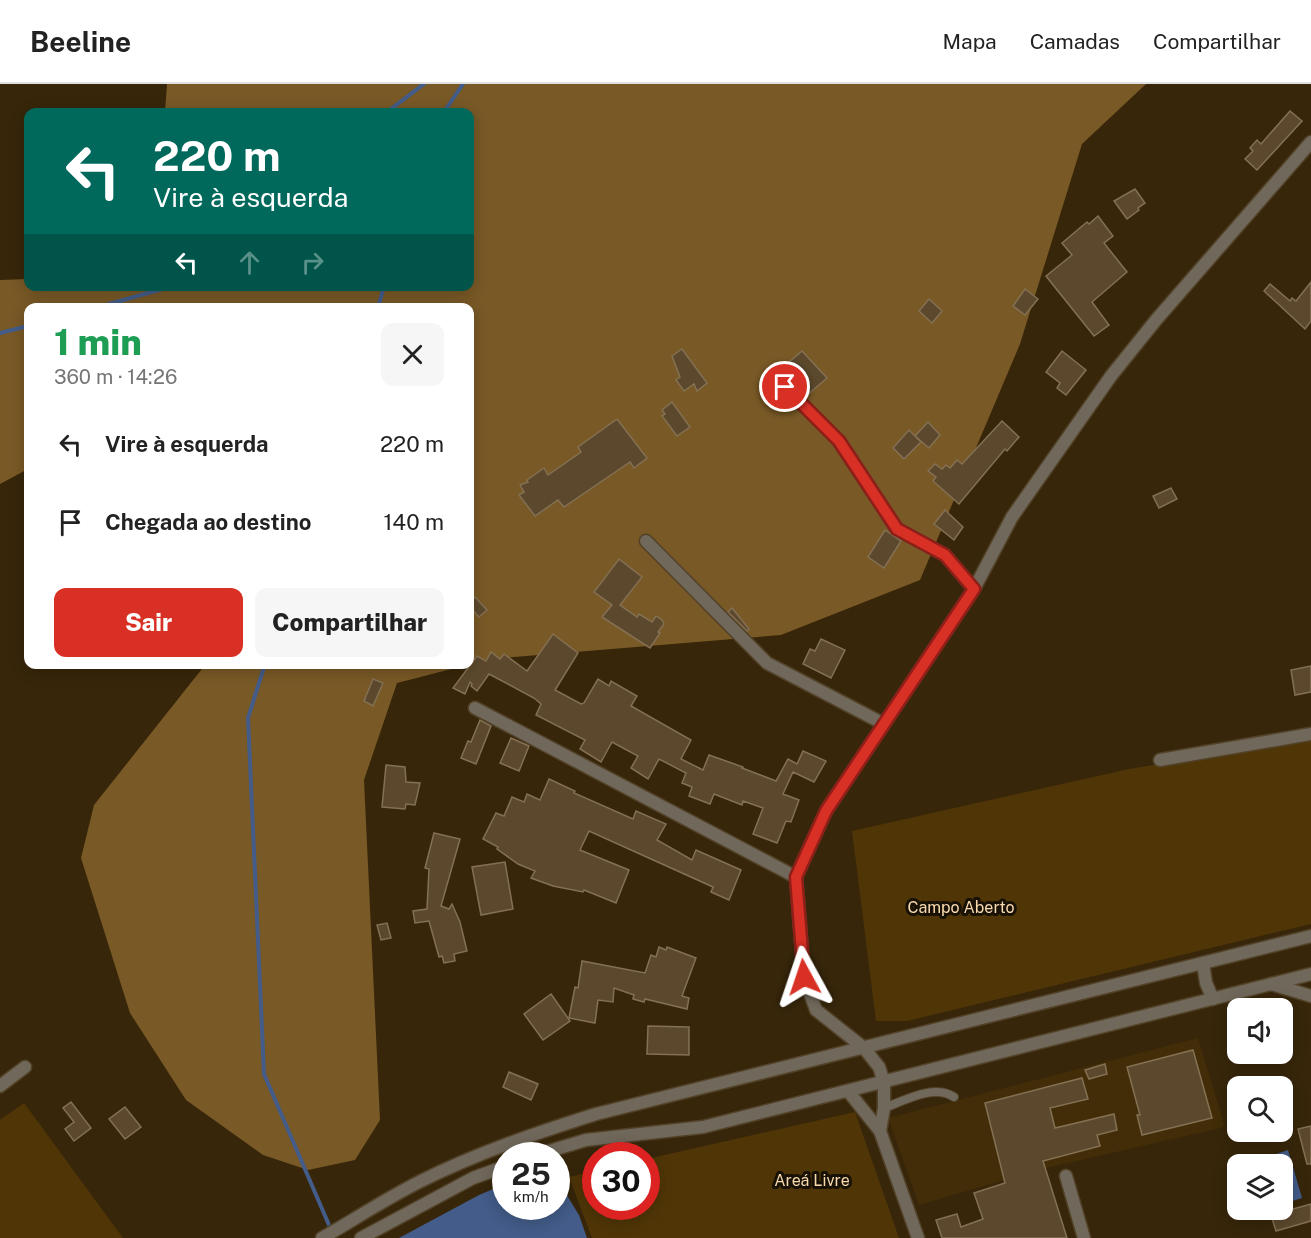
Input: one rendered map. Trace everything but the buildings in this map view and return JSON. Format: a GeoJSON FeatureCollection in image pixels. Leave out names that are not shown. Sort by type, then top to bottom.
{"type":"FeatureCollection","features":[{"type":"Feature","properties":{"kind":"street"},"geometry":{"type":"LineString","coordinates":[[879,1131],[884,1108],[884,1082],[879,1067],[864,1048],[816,1010],[804,977],[796,877],[826,811],[974,589],[1012,516],[1111,376],[1156,320],[1311,142]]}},
{"type":"Feature","properties":{"kind":"street"},"geometry":{"type":"LineString","coordinates":[[785,387],[839,441],[897,529],[945,555],[974,589]]}},
{"type":"Feature","properties":{"kind":"street"},"geometry":{"type":"LineString","coordinates":[[646,541],[767,663],[884,724]]}},
{"type":"Feature","properties":{"kind":"street"},"geometry":{"type":"LineString","coordinates":[[475,708],[796,877]]}},
{"type":"Feature","properties":{"kind":"street"},"geometry":{"type":"LineString","coordinates":[[1160,760],[1311,734]]}},
{"type":"Feature","properties":{"kind":"street"},"geometry":{"type":"LineString","coordinates":[[322,1238],[419,1182],[521,1138],[596,1114],[1311,936]]}},
{"type":"Feature","properties":{"kind":"street"},"geometry":{"type":"LineString","coordinates":[[1203,963],[1206,983],[1213,999]]}},
{"type":"Feature","properties":{"kind":"street"},"geometry":{"type":"LineString","coordinates":[[570,1145],[586,1140],[703,1126],[1311,974]]}},
{"type":"Feature","properties":{"kind":"street"},"geometry":{"type":"LineString","coordinates":[[1271,984],[1311,996]]}},
{"type":"Feature","properties":{"kind":"street"},"geometry":{"type":"LineString","coordinates":[[0,1086],[25,1067]]}},
{"type":"Feature","properties":{"kind":"street"},"geometry":{"type":"LineString","coordinates":[[848,1091],[879,1131],[918,1238]]}},
{"type":"Feature","properties":{"kind":"street"},"geometry":{"type":"LineString","coordinates":[[361,1238],[473,1178],[492,1171]]}},
{"type":"Feature","properties":{"kind":"street"},"geometry":{"type":"LineString","coordinates":[[1066,1176],[1084,1238]]}},
{"type":"Feature","properties":{"kind":"lane"},"geometry":{"type":"LineString","coordinates":[[884,1108],[932,1091],[947,1092],[954,1097]]}},
{"type":"Feature","properties":{"kind":"shaded area"},"geometry":{"type":"Polygon","coordinates":[[[167,84],[1146,84],[1082,144],[1020,344],[920,580],[781,635],[489,659],[474,663],[474,303],[24,303],[24,471],[0,484],[0,280],[24,279],[24,291],[474,291],[474,108],[165,108],[167,84]]]}},
{"type":"Feature","properties":{"kind":"shaded area"},"geometry":{"type":"Polygon","coordinates":[[[202,669],[451,669],[397,683],[364,780],[380,1120],[355,1160],[308,1170],[263,1155],[186,1100],[130,1013],[81,858],[94,805],[202,669]]]}},
{"type":"Feature","properties":{"kind":"shaded area"},"geometry":{"type":"Polygon","coordinates":[[[1198,1038],[1225,1127],[1042,1169],[919,1205],[888,1118],[1198,1038]]]}},
{"type":"Feature","properties":{"kind":"green space","name":"Campo Aberto"},"geometry":{"type":"Polygon","coordinates":[[[1311,739],[1311,924],[907,1021],[876,1021],[852,831],[1129,769],[1311,739]]]}},
{"type":"Feature","properties":{"kind":"green space"},"geometry":{"type":"Polygon","coordinates":[[[24,1103],[123,1238],[0,1238],[0,1120],[24,1103]]]}},
{"type":"Feature","properties":{"kind":"green space","name":"Areá Livre"},"geometry":{"type":"Polygon","coordinates":[[[855,1112],[899,1238],[592,1238],[585,1220],[660,1220],[660,1156],[855,1112]]]}},
{"type":"Feature","properties":{"kind":"green space","name":"Areá Livre"},"geometry":{"type":"Polygon","coordinates":[[[582,1174],[582,1211],[570,1180],[570,1177],[582,1174]]]}},
{"type":"Feature","properties":{"kind":"water"},"geometry":{"type":"Polygon","coordinates":[[[1288,1150],[1289,1154],[1276,1154],[1288,1150]]]}},
{"type":"Feature","properties":{"kind":"water"},"geometry":{"type":"Polygon","coordinates":[[[1293,1167],[1302,1198],[1293,1201],[1293,1167]]]}},
{"type":"Feature","properties":{"kind":"water"},"geometry":{"type":"Polygon","coordinates":[[[492,1190],[492,1220],[570,1220],[570,1200],[579,1215],[587,1238],[399,1238],[492,1190]]]}},
{"type":"Feature","properties":{"kind":"waterway"},"geometry":{"type":"LineString","coordinates":[[392,108],[424,84]]}},
{"type":"Feature","properties":{"kind":"waterway"},"geometry":{"type":"LineString","coordinates":[[447,108],[463,84]]}},
{"type":"Feature","properties":{"kind":"waterway"},"geometry":{"type":"LineString","coordinates":[[113,303],[155,291]]}},
{"type":"Feature","properties":{"kind":"waterway"},"geometry":{"type":"LineString","coordinates":[[379,303],[383,291]]}},
{"type":"Feature","properties":{"kind":"waterway"},"geometry":{"type":"LineString","coordinates":[[0,333],[24,327]]}},
{"type":"Feature","properties":{"kind":"waterway"},"geometry":{"type":"LineString","coordinates":[[263,669],[248,718],[264,1074],[329,1225]]}},
{"type":"Feature","properties":{"kind":"route"},"geometry":{"type":"LineString","coordinates":[[785,387],[839,441],[897,529],[945,555],[974,589],[826,811],[796,877],[804,977]]}}]}
